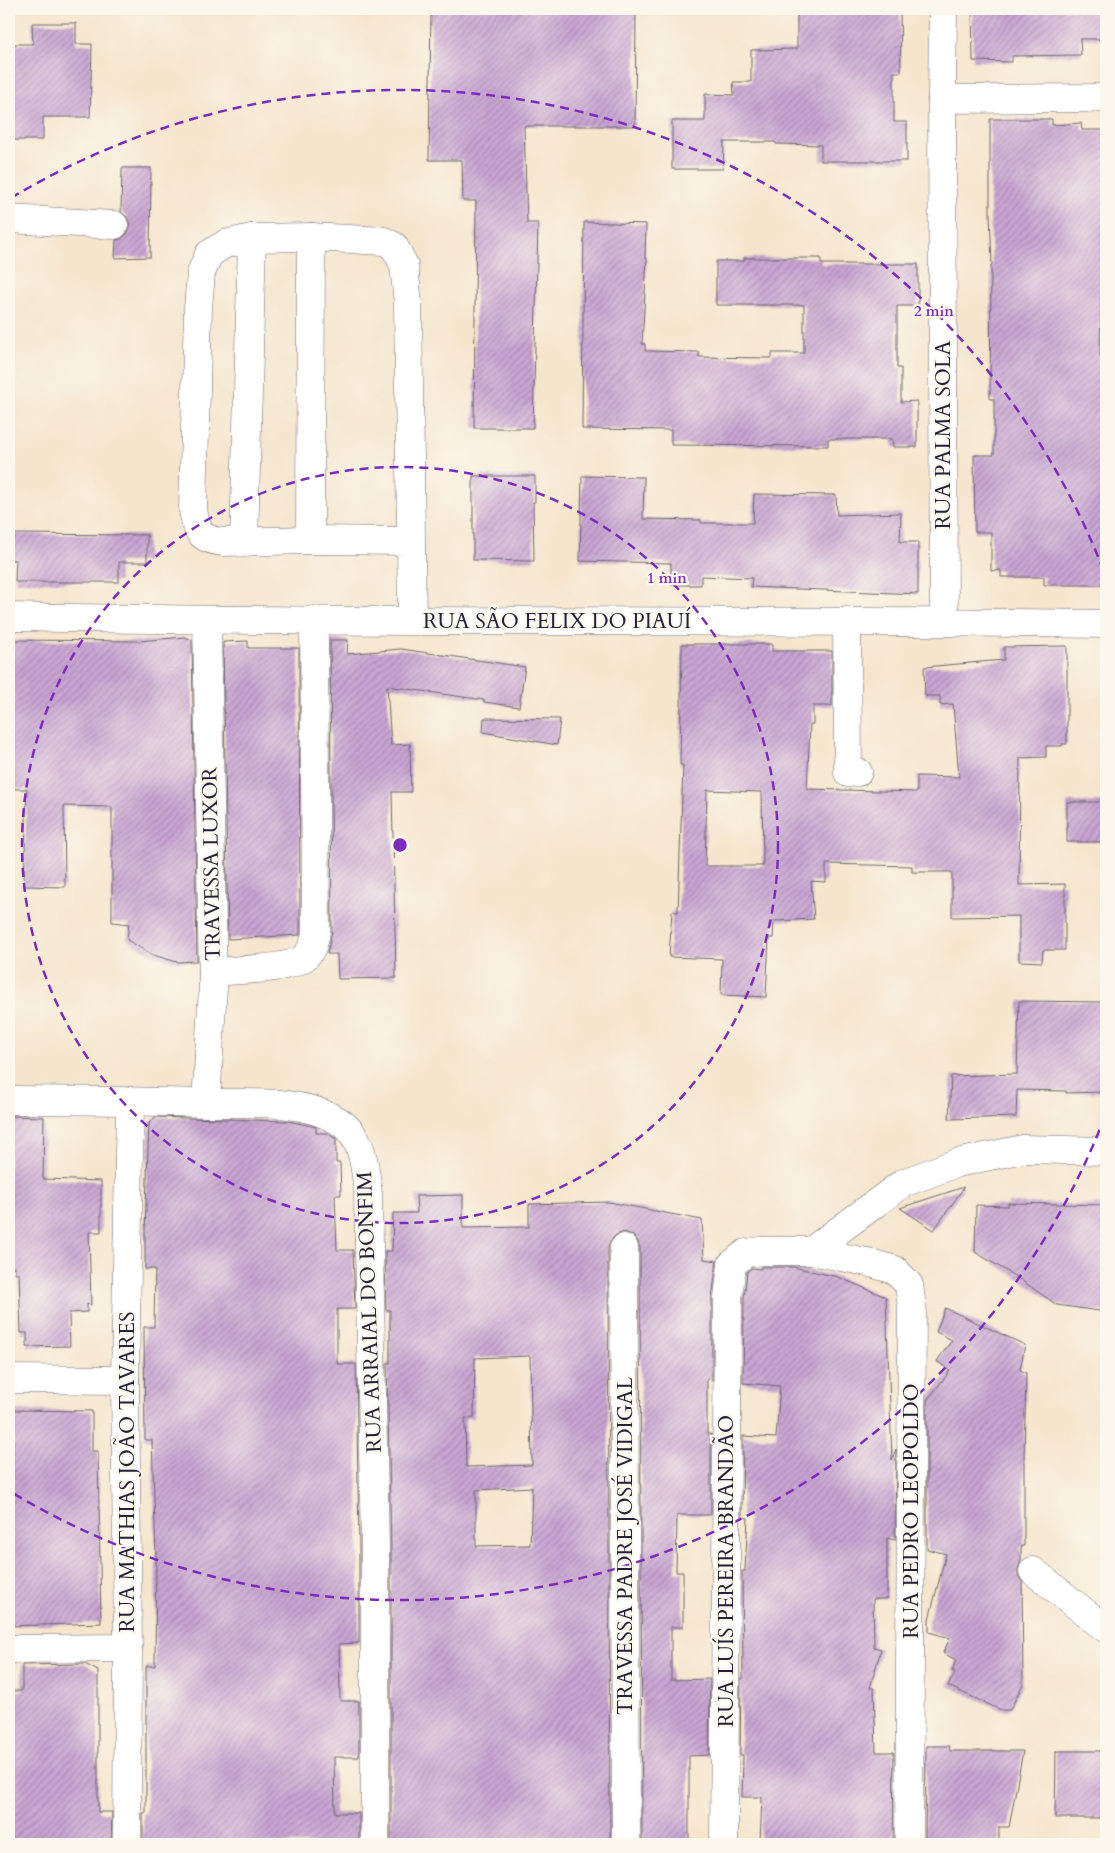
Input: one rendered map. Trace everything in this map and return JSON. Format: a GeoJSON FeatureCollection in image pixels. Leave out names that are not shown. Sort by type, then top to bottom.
{"type":"FeatureCollection","features":[{"type":"Feature","properties":{"kind":"street","name":"RUA PALMA SOLA"},"geometry":{"type":"LineString","coordinates":[[943,9],[944,622]]}},
{"type":"Feature","properties":{"kind":"street"},"geometry":{"type":"LineString","coordinates":[[942,99],[1106,98]]}},
{"type":"Feature","properties":{"kind":"street"},"geometry":{"type":"LineString","coordinates":[[9,218],[114,225]]}},
{"type":"Feature","properties":{"kind":"street"},"geometry":{"type":"LineString","coordinates":[[310,540],[311,237]]}},
{"type":"Feature","properties":{"kind":"street"},"geometry":{"type":"LineString","coordinates":[[410,541],[310,540],[244,543],[214,541],[204,537],[197,530],[193,510],[198,308],[201,273],[209,254],[225,244],[252,238],[311,237],[384,241],[394,246],[404,265],[408,304],[412,620]]}},
{"type":"Feature","properties":{"kind":"street"},"geometry":{"type":"LineString","coordinates":[[244,543],[252,238]]}},
{"type":"Feature","properties":{"kind":"street","name":"RUA SÃO FELIX DO PIAUÍ"},"geometry":{"type":"LineString","coordinates":[[9,617],[207,620],[847,621],[1106,624]]}},
{"type":"Feature","properties":{"kind":"street","name":"TRAVESSA LUXOR"},"geometry":{"type":"LineString","coordinates":[[207,620],[213,972],[287,965],[305,958],[314,946],[316,931],[314,620]]}},
{"type":"Feature","properties":{"kind":"street"},"geometry":{"type":"LineString","coordinates":[[847,621],[848,773],[858,772]]}},
{"type":"Feature","properties":{"kind":"street"},"geometry":{"type":"LineString","coordinates":[[206,1103],[213,972]]}},
{"type":"Feature","properties":{"kind":"street","name":"RUA ARRAIAL DO BONFIM"},"geometry":{"type":"LineString","coordinates":[[9,1100],[130,1101],[305,1107],[338,1121],[356,1138],[364,1160],[368,1194],[375,1538],[374,1844]]}},
{"type":"Feature","properties":{"kind":"street","name":"RUA MATHIAS JOÃO TAVARES"},"geometry":{"type":"LineString","coordinates":[[127,1844],[128,1648],[125,1380],[130,1101]]}},
{"type":"Feature","properties":{"kind":"street"},"geometry":{"type":"LineString","coordinates":[[811,1252],[903,1183],[957,1163],[1023,1149],[1106,1151]]}},
{"type":"Feature","properties":{"kind":"street","name":"TRAVESSA PADRE JOSÉ VIDIGAL"},"geometry":{"type":"LineString","coordinates":[[624,1248],[626,1844]]}},
{"type":"Feature","properties":{"kind":"street","name":"RUA PEDRO LEOPOLDO"},"geometry":{"type":"LineString","coordinates":[[728,1298],[732,1264],[746,1252],[811,1252],[867,1262],[895,1270],[909,1285],[912,1307],[909,1844]]}},
{"type":"Feature","properties":{"kind":"street","name":"RUA LUÍS PEREIRA BRANDÃO"},"geometry":{"type":"LineString","coordinates":[[724,1844],[728,1298]]}},
{"type":"Feature","properties":{"kind":"street"},"geometry":{"type":"LineString","coordinates":[[9,1379],[125,1380]]}},
{"type":"Feature","properties":{"kind":"street"},"geometry":{"type":"LineString","coordinates":[[1033,1571],[1106,1629]]}},
{"type":"Feature","properties":{"kind":"street"},"geometry":{"type":"LineString","coordinates":[[9,1649],[128,1648]]}},
{"type":"Feature","properties":{"kind":"building"},"geometry":{"type":"Polygon","coordinates":[[[431,9],[636,9],[635,126],[524,126],[527,223],[538,223],[533,428],[474,428],[476,201],[463,201],[462,160],[429,160],[431,9]]]}},
{"type":"Feature","properties":{"kind":"building"},"geometry":{"type":"Polygon","coordinates":[[[797,9],[900,9],[901,72],[894,72],[894,122],[907,122],[907,161],[821,161],[821,145],[776,144],[775,142],[724,142],[723,169],[672,169],[672,121],[705,121],[705,94],[734,95],[733,82],[751,82],[751,50],[797,49],[797,9]]]}},
{"type":"Feature","properties":{"kind":"building"},"geometry":{"type":"Polygon","coordinates":[[[972,9],[1106,9],[1106,39],[1080,39],[1081,55],[1012,56],[1012,62],[973,61],[972,9]]]}},
{"type":"Feature","properties":{"kind":"building"},"geometry":{"type":"Polygon","coordinates":[[[32,23],[76,23],[76,44],[92,44],[90,117],[43,117],[43,140],[9,140],[9,44],[33,44],[32,23]]]}},
{"type":"Feature","properties":{"kind":"building"},"geometry":{"type":"Polygon","coordinates":[[[990,119],[1052,119],[1052,125],[1081,123],[1082,130],[1106,130],[1106,295],[1101,295],[1100,356],[1106,357],[1106,585],[1044,585],[1044,577],[1001,577],[1001,570],[991,571],[991,532],[975,532],[974,455],[994,455],[994,399],[990,399],[992,265],[990,119]]]}},
{"type":"Feature","properties":{"kind":"building"},"geometry":{"type":"Polygon","coordinates":[[[122,168],[151,168],[150,257],[115,258],[116,240],[121,239],[127,234],[130,226],[128,218],[121,212],[122,168]]]}},
{"type":"Feature","properties":{"kind":"building"},"geometry":{"type":"Polygon","coordinates":[[[584,222],[646,224],[645,258],[647,258],[642,344],[645,344],[645,351],[699,352],[699,357],[772,358],[772,353],[804,353],[804,305],[716,305],[716,261],[744,261],[744,258],[821,258],[821,264],[918,264],[918,306],[897,306],[897,368],[901,368],[901,402],[917,401],[917,447],[893,447],[892,439],[828,439],[828,446],[671,445],[671,430],[582,429],[584,222]]]}},
{"type":"Feature","properties":{"kind":"building"},"geometry":{"type":"Polygon","coordinates":[[[473,476],[535,476],[535,502],[533,502],[534,561],[473,560],[473,476]]]}},
{"type":"Feature","properties":{"kind":"building"},"geometry":{"type":"Polygon","coordinates":[[[582,476],[644,477],[643,519],[701,520],[701,523],[753,523],[754,494],[836,495],[837,515],[901,513],[900,542],[918,542],[918,594],[751,587],[752,578],[701,576],[701,585],[671,585],[671,563],[580,561],[582,476]]]}},
{"type":"Feature","properties":{"kind":"building"},"geometry":{"type":"Polygon","coordinates":[[[9,534],[147,535],[147,562],[119,562],[119,582],[15,582],[16,560],[9,560],[9,534]]]}},
{"type":"Feature","properties":{"kind":"building"},"geometry":{"type":"Polygon","coordinates":[[[185,637],[192,640],[197,961],[177,962],[153,955],[127,940],[129,924],[112,922],[112,807],[64,806],[65,887],[24,886],[27,789],[9,789],[9,640],[139,641],[185,637]]]}},
{"type":"Feature","properties":{"kind":"building"},"geometry":{"type":"Polygon","coordinates":[[[330,640],[348,640],[347,654],[401,649],[525,667],[519,707],[387,686],[391,745],[410,744],[411,792],[392,792],[396,978],[338,979],[337,954],[327,954],[332,931],[330,640]]]}},
{"type":"Feature","properties":{"kind":"building"},"geometry":{"type":"Polygon","coordinates":[[[248,641],[248,648],[299,648],[300,935],[228,939],[223,642],[248,641]]]}},
{"type":"Feature","properties":{"kind":"building"},"geometry":{"type":"Polygon","coordinates":[[[682,644],[772,644],[772,651],[832,651],[832,706],[813,706],[813,724],[810,724],[807,789],[917,792],[917,776],[959,777],[953,704],[940,705],[940,696],[925,696],[924,667],[1004,660],[1004,647],[1067,646],[1067,744],[1062,744],[1062,746],[1046,746],[1046,757],[1020,758],[1019,885],[1065,884],[1065,950],[1043,950],[1042,962],[1019,961],[1019,916],[952,917],[952,872],[912,872],[912,866],[826,864],[826,882],[811,881],[814,919],[774,921],[773,938],[769,938],[766,997],[721,995],[722,959],[669,957],[672,911],[678,912],[683,765],[680,765],[682,644]],[[707,790],[705,866],[763,866],[762,792],[707,790]]]}},
{"type":"Feature","properties":{"kind":"building"},"geometry":{"type":"Polygon","coordinates":[[[484,718],[560,719],[557,745],[483,732],[484,718]]]}},
{"type":"Feature","properties":{"kind":"building"},"geometry":{"type":"Polygon","coordinates":[[[1067,802],[1106,802],[1106,842],[1067,842],[1067,802]]]}},
{"type":"Feature","properties":{"kind":"building"},"geometry":{"type":"Polygon","coordinates":[[[1019,1001],[1104,1002],[1104,1092],[1066,1093],[1066,1091],[1017,1090],[1016,1117],[949,1119],[951,1076],[1017,1074],[1019,1001]]]}},
{"type":"Feature","properties":{"kind":"building"},"geometry":{"type":"Polygon","coordinates":[[[9,1116],[44,1117],[43,1179],[101,1181],[101,1232],[89,1232],[91,1305],[87,1304],[87,1312],[69,1313],[70,1346],[27,1347],[27,1333],[21,1333],[19,1273],[15,1273],[15,1267],[9,1268],[9,1116]]]}},
{"type":"Feature","properties":{"kind":"building"},"geometry":{"type":"Polygon","coordinates":[[[155,1117],[288,1121],[316,1127],[316,1133],[327,1133],[336,1139],[336,1163],[340,1163],[341,1195],[335,1195],[337,1250],[353,1250],[355,1309],[337,1309],[337,1364],[356,1364],[359,1548],[359,1643],[339,1644],[340,1701],[359,1701],[359,1757],[334,1757],[335,1813],[359,1813],[359,1844],[143,1844],[143,1813],[146,1813],[146,1666],[155,1666],[156,1556],[152,1440],[145,1440],[144,1327],[154,1327],[155,1269],[145,1269],[145,1233],[149,1123],[155,1117]]]}},
{"type":"Feature","properties":{"kind":"building"},"geometry":{"type":"Polygon","coordinates":[[[964,1187],[934,1230],[900,1208],[964,1187]]]}},
{"type":"Feature","properties":{"kind":"building"},"geometry":{"type":"Polygon","coordinates":[[[463,1195],[463,1228],[529,1227],[529,1204],[609,1202],[702,1220],[704,1259],[717,1261],[712,1298],[712,1380],[707,1379],[707,1434],[711,1434],[711,1515],[677,1515],[676,1572],[683,1572],[683,1627],[671,1627],[671,1680],[710,1679],[709,1755],[689,1756],[689,1844],[642,1844],[640,1248],[637,1240],[632,1235],[624,1232],[616,1235],[610,1241],[608,1248],[610,1844],[391,1844],[391,1548],[387,1363],[390,1363],[390,1310],[386,1310],[385,1251],[392,1251],[393,1213],[417,1213],[416,1196],[463,1195]],[[530,1356],[475,1358],[474,1418],[465,1418],[466,1467],[532,1465],[530,1356]],[[532,1487],[476,1490],[476,1546],[530,1545],[532,1487]]]}},
{"type":"Feature","properties":{"kind":"building"},"geometry":{"type":"Polygon","coordinates":[[[1008,1203],[1106,1205],[1106,1312],[1057,1305],[975,1252],[976,1205],[1008,1206],[1008,1203]]]}},
{"type":"Feature","properties":{"kind":"building"},"geometry":{"type":"Polygon","coordinates":[[[761,1267],[793,1267],[838,1277],[886,1297],[892,1460],[896,1449],[895,1540],[887,1538],[887,1599],[873,1599],[874,1647],[881,1649],[870,1688],[874,1688],[876,1752],[894,1752],[893,1844],[760,1844],[762,1797],[742,1797],[743,1755],[740,1755],[741,1679],[743,1679],[742,1571],[745,1571],[748,1518],[742,1517],[743,1436],[776,1438],[780,1386],[743,1383],[744,1299],[747,1272],[752,1268],[761,1269],[761,1267]]]}},
{"type":"Feature","properties":{"kind":"building"},"geometry":{"type":"Polygon","coordinates":[[[945,1308],[1025,1345],[1020,1370],[1026,1373],[1024,1546],[1021,1546],[1021,1561],[1018,1569],[1018,1576],[1022,1581],[1023,1684],[1010,1710],[1001,1710],[948,1686],[955,1672],[952,1671],[956,1660],[943,1653],[950,1638],[929,1632],[929,1619],[946,1554],[927,1549],[927,1400],[950,1371],[937,1361],[952,1340],[936,1332],[945,1308]]]}},
{"type":"Feature","properties":{"kind":"building"},"geometry":{"type":"Polygon","coordinates":[[[14,1410],[92,1411],[92,1451],[98,1451],[101,1623],[9,1626],[9,1479],[13,1479],[14,1410]]]}},
{"type":"Feature","properties":{"kind":"building"},"geometry":{"type":"Polygon","coordinates":[[[85,1664],[98,1671],[98,1812],[112,1812],[111,1844],[9,1844],[9,1691],[22,1691],[22,1665],[85,1664]]]}},
{"type":"Feature","properties":{"kind":"building"},"geometry":{"type":"Polygon","coordinates":[[[926,1746],[949,1746],[950,1751],[1023,1751],[1009,1827],[999,1827],[999,1844],[925,1844],[926,1746]]]}},
{"type":"Feature","properties":{"kind":"building"},"geometry":{"type":"Polygon","coordinates":[[[1056,1751],[1106,1751],[1106,1818],[1055,1818],[1056,1751]]]}}]}
